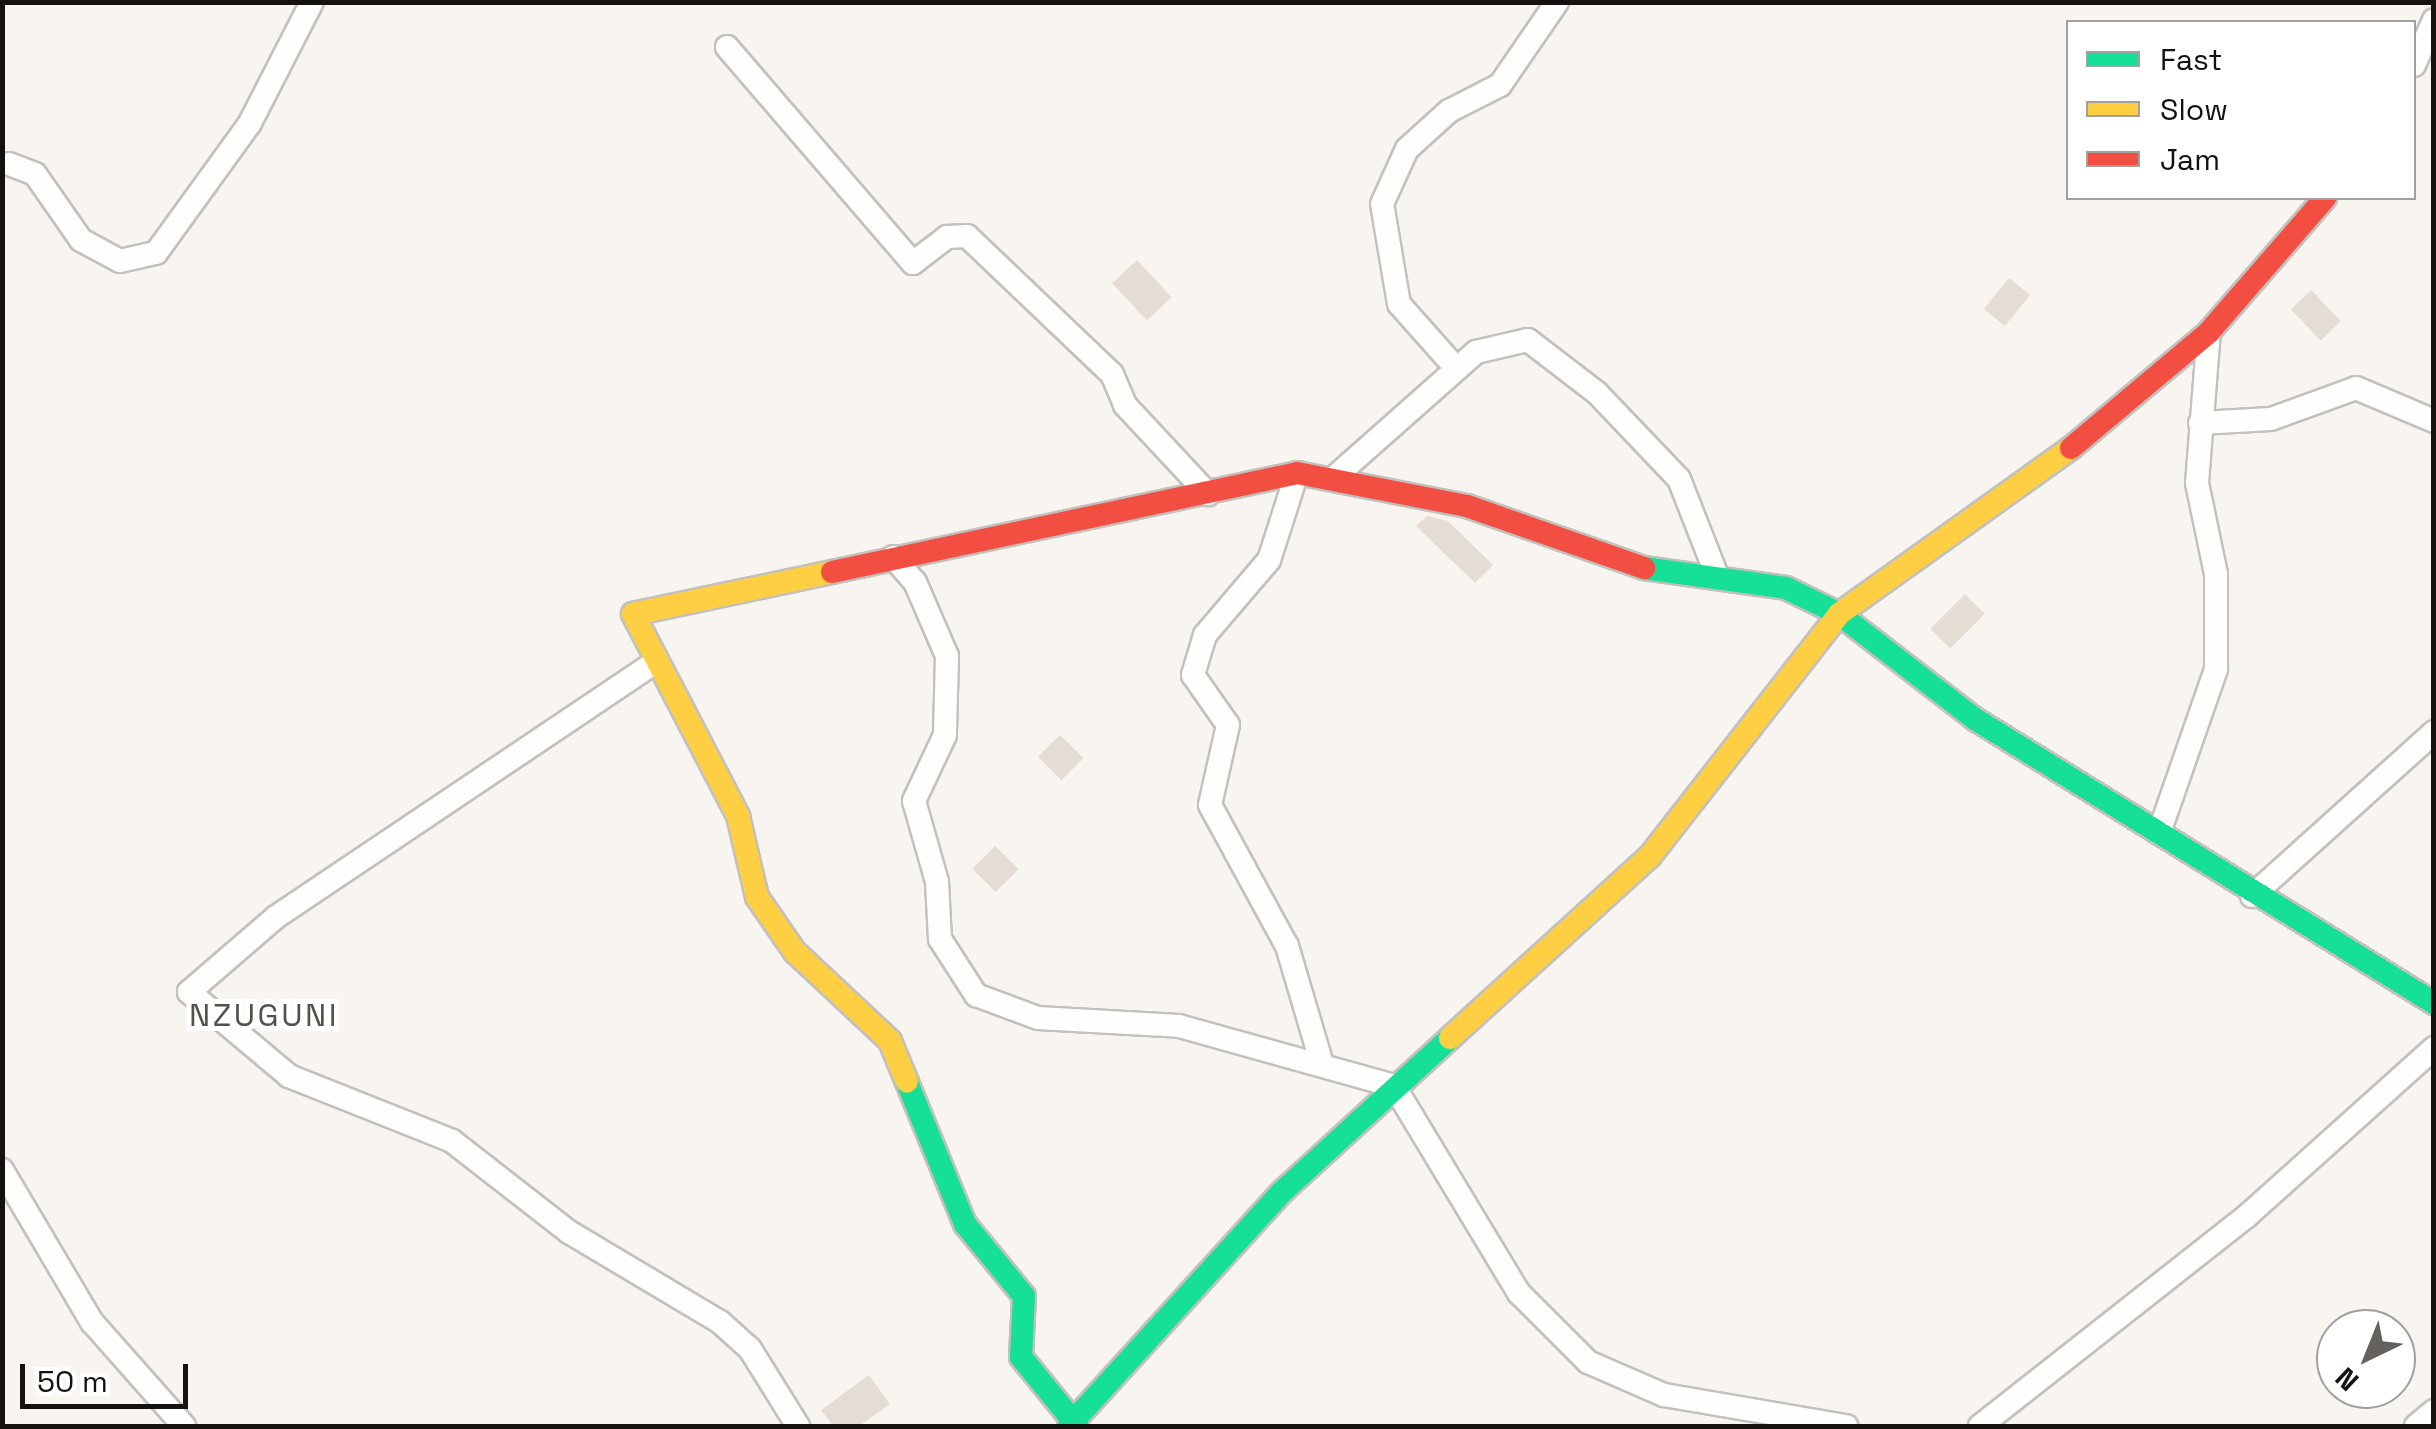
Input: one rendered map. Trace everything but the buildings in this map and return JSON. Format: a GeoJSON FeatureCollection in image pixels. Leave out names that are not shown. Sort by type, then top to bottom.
{"type":"FeatureCollection","features":[{"type":"Feature","properties":{"kind":"street"},"geometry":{"type":"LineString","coordinates":[[9,164],[36,174],[81,240],[120,261],[156,253],[250,124],[312,2]]}},
{"type":"Feature","properties":{"kind":"street"},"geometry":{"type":"LineString","coordinates":[[1455,367],[1399,304],[1382,204],[1408,149],[1449,111],[1500,85],[1556,2]]}},
{"type":"Feature","properties":{"kind":"street"},"geometry":{"type":"LineString","coordinates":[[2416,60],[2434,20]]}},
{"type":"Feature","properties":{"kind":"street"},"geometry":{"type":"LineString","coordinates":[[728,47],[913,263],[947,236],[967,236],[1112,374],[1125,406],[1208,494]]}},
{"type":"Feature","properties":{"kind":"street"},"geometry":{"type":"LineString","coordinates":[[2323,200],[2209,332],[2094,431],[1839,614],[1650,856],[1505,997],[1394,1086],[1282,1192],[1073,1425],[1020,1356],[1024,1296],[965,1224],[890,1041],[795,952],[757,898],[738,816],[654,663],[633,614],[1297,473],[1337,475],[1467,506],[1646,570],[1717,576],[1786,588],[1839,614],[1975,719],[2160,833],[2252,896],[2434,1003]]}},
{"type":"Feature","properties":{"kind":"street"},"geometry":{"type":"LineString","coordinates":[[2160,833],[2216,669],[2200,423],[2209,332]]}},
{"type":"Feature","properties":{"kind":"street"},"geometry":{"type":"LineString","coordinates":[[1337,475],[1455,367],[1494,341],[1540,345],[1679,478],[1717,576]]}},
{"type":"Feature","properties":{"kind":"street"},"geometry":{"type":"LineString","coordinates":[[2200,423],[2271,419],[2356,388],[2375,388],[2434,421]]}},
{"type":"Feature","properties":{"kind":"street"},"geometry":{"type":"LineString","coordinates":[[1297,473],[1269,560],[1206,635],[1194,675],[1228,725],[1210,805],[1287,946],[1322,1061]]}},
{"type":"Feature","properties":{"kind":"street"},"geometry":{"type":"LineString","coordinates":[[894,556],[915,582],[947,656],[945,735],[914,800],[937,882],[940,939],[955,973],[1000,1008],[1038,1018],[1180,1026],[1322,1061],[1394,1086],[1519,1293],[1588,1362],[1664,1395],[1846,1426]]}},
{"type":"Feature","properties":{"kind":"street"},"geometry":{"type":"LineString","coordinates":[[654,663],[276,917],[189,992],[289,1076],[452,1140],[569,1232],[720,1322],[750,1349],[798,1426]]}},
{"type":"Feature","properties":{"kind":"street"},"geometry":{"type":"LineString","coordinates":[[2252,896],[2434,732]]}},
{"type":"Feature","properties":{"kind":"street"},"geometry":{"type":"LineString","coordinates":[[1980,1426],[2248,1215],[2434,1048]]}},
{"type":"Feature","properties":{"kind":"street"},"geometry":{"type":"LineString","coordinates":[[2,1170],[92,1322],[184,1426]]}},
{"type":"Feature","properties":{"kind":"street"},"geometry":{"type":"LineString","coordinates":[[2416,1426],[2434,1411]]}},
{"type":"Feature","properties":{"kind":"traffic: fast"},"geometry":{"type":"LineString","coordinates":[[1644,568],[1786,588],[1839,614],[1975,719],[2434,1003]]}},
{"type":"Feature","properties":{"kind":"traffic: fast"},"geometry":{"type":"LineString","coordinates":[[1069,1426],[1282,1192],[1450,1038]]}},
{"type":"Feature","properties":{"kind":"traffic: fast"},"geometry":{"type":"LineString","coordinates":[[907,1082],[965,1224],[1024,1296],[1021,1357],[1077,1426]]}},
{"type":"Feature","properties":{"kind":"traffic: slow"},"geometry":{"type":"LineString","coordinates":[[1450,1038],[1650,856],[1839,614],[2071,448]]}},
{"type":"Feature","properties":{"kind":"traffic: slow"},"geometry":{"type":"LineString","coordinates":[[832,572],[633,614],[738,816],[757,897],[795,952],[890,1041],[907,1082]]}},
{"type":"Feature","properties":{"kind":"traffic: jam"},"geometry":{"type":"LineString","coordinates":[[2071,448],[2209,332],[2323,200]]}},
{"type":"Feature","properties":{"kind":"traffic: jam"},"geometry":{"type":"LineString","coordinates":[[832,572],[1297,473],[1467,506],[1644,568]]}},
{"type":"Feature","properties":{"kind":"district","name":"NZUGUNI"},"geometry":{"type":"Point","coordinates":[264,1015]}}]}
